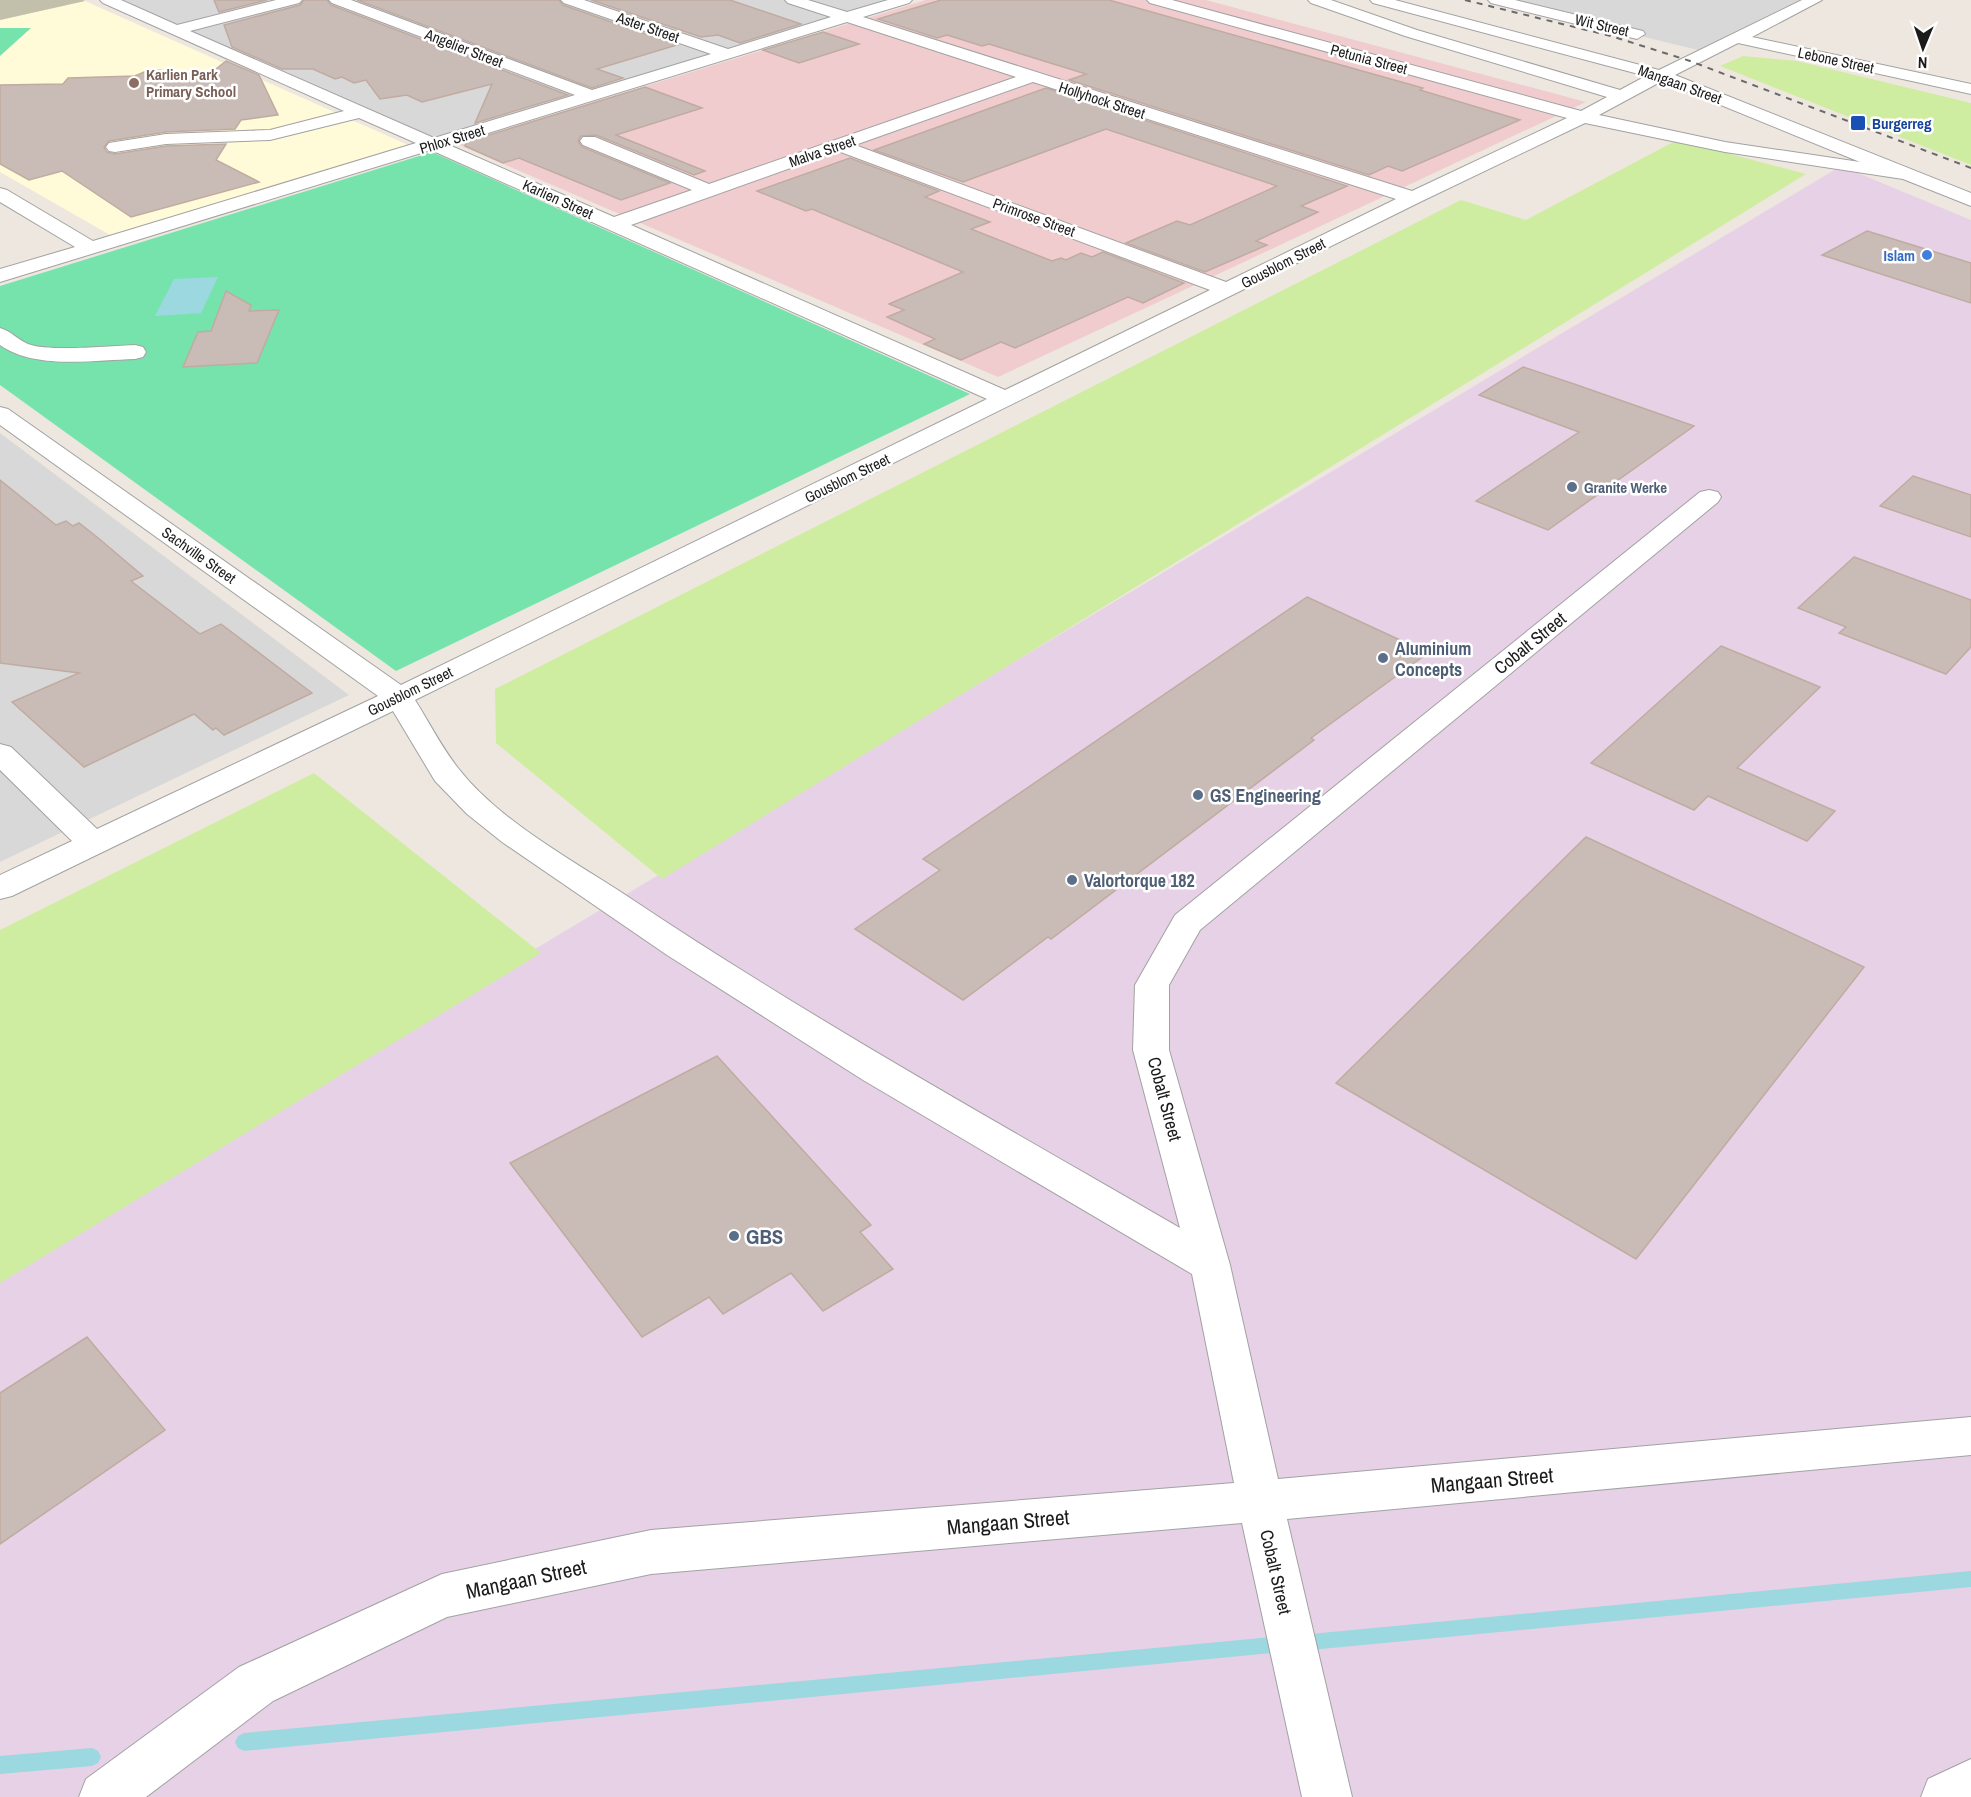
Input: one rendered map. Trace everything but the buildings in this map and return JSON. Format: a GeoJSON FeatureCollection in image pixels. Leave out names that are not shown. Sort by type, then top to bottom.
{"type":"FeatureCollection","features":[{"type":"Feature","properties":{"kind":"street","name":"Karlien Street"},"geometry":{"type":"LineString","coordinates":[[108,0],[1007,399]]}},
{"type":"Feature","properties":{"kind":"street"},"geometry":{"type":"LineString","coordinates":[[174,30],[294,0]]}},
{"type":"Feature","properties":{"kind":"street","name":"Angelier Street"},"geometry":{"type":"LineString","coordinates":[[337,0],[591,95]]}},
{"type":"Feature","properties":{"kind":"street","name":"Aster Street"},"geometry":{"type":"LineString","coordinates":[[569,0],[728,54]]}},
{"type":"Feature","properties":{"kind":"street","name":"Hollyhock Street"},"geometry":{"type":"LineString","coordinates":[[793,0],[1413,198]]}},
{"type":"Feature","properties":{"kind":"street","name":"Phlox Street"},"geometry":{"type":"LineString","coordinates":[[0,276],[904,0]]}},
{"type":"Feature","properties":{"kind":"street","name":"Petunia Street"},"geometry":{"type":"LineString","coordinates":[[1155,0],[1583,117],[1725,147],[1906,174]]}},
{"type":"Feature","properties":{"kind":"street"},"geometry":{"type":"LineString","coordinates":[[1316,0],[1411,33],[1622,96]]}},
{"type":"Feature","properties":{"kind":"street","name":"Mangaan Street"},"geometry":{"type":"LineString","coordinates":[[1378,0],[1660,75],[1971,200]]}},
{"type":"Feature","properties":{"kind":"street","name":"Wit Street"},"geometry":{"type":"LineString","coordinates":[[1496,0],[1637,34]]}},
{"type":"Feature","properties":{"kind":"street","name":"Gousblom Street"},"geometry":{"type":"LineString","coordinates":[[0,888],[399,697],[1413,198],[1583,117],[1805,1]]}},
{"type":"Feature","properties":{"kind":"street","name":"Lebone Street"},"geometry":{"type":"LineString","coordinates":[[1736,38],[1971,89]]}},
{"type":"Feature","properties":{"kind":"street"},"geometry":{"type":"LineString","coordinates":[[1897,73],[1971,77]]}},
{"type":"Feature","properties":{"kind":"street","name":"Malva Street"},"geometry":{"type":"LineString","coordinates":[[614,224],[1031,77]]}},
{"type":"Feature","properties":{"kind":"street"},"geometry":{"type":"LineString","coordinates":[[540,111],[567,123]]}},
{"type":"Feature","properties":{"kind":"street"},"geometry":{"type":"LineString","coordinates":[[115,147],[166,139],[270,135],[362,112]]}},
{"type":"Feature","properties":{"kind":"street"},"geometry":{"type":"LineString","coordinates":[[590,141],[710,191]]}},
{"type":"Feature","properties":{"kind":"street","name":"Primrose Street"},"geometry":{"type":"LineString","coordinates":[[839,145],[1229,290]]}},
{"type":"Feature","properties":{"kind":"street"},"geometry":{"type":"LineString","coordinates":[[0,194],[91,248]]}},
{"type":"Feature","properties":{"kind":"street"},"geometry":{"type":"LineString","coordinates":[[0,335],[20,349],[43,354],[135,352]]}},
{"type":"Feature","properties":{"kind":"street","name":"Sachville Street"},"geometry":{"type":"LineString","coordinates":[[0,414],[399,697]]}},
{"type":"Feature","properties":{"kind":"street","name":"Cobalt Street"},"geometry":{"type":"LineString","coordinates":[[1328,1797],[1260,1502],[1210,1265],[1151,1050],[1152,985],[1187,923],[1709,497]]}},
{"type":"Feature","properties":{"kind":"street"},"geometry":{"type":"LineString","coordinates":[[399,697],[446,774],[478,807],[513,835],[679,947],[876,1070],[1210,1265]]}},
{"type":"Feature","properties":{"kind":"street"},"geometry":{"type":"LineString","coordinates":[[0,753],[93,842]]}},
{"type":"Feature","properties":{"kind":"street","name":"Mangaan Street"},"geometry":{"type":"LineString","coordinates":[[104,1797],[256,1684],[442,1596],[651,1552],[1260,1502],[1971,1436]]}},
{"type":"Feature","properties":{"kind":"street"},"geometry":{"type":"LineString","coordinates":[[1946,1797],[1971,1784]]}},
{"type":"Feature","properties":{"kind":"shaded area"},"geometry":{"type":"Polygon","coordinates":[[[0,0],[83,0],[85,1],[0,20],[0,0]]]}},
{"type":"Feature","properties":{"kind":"shaded area"},"geometry":{"type":"Polygon","coordinates":[[[118,0],[893,0],[437,139],[118,0]]]}},
{"type":"Feature","properties":{"kind":"shaded area"},"geometry":{"type":"Polygon","coordinates":[[[926,0],[1206,0],[1586,102],[998,377],[457,144],[926,0]]]}},
{"type":"Feature","properties":{"kind":"shaded area"},"geometry":{"type":"Polygon","coordinates":[[[1491,0],[1803,0],[1698,50],[1491,0]]]}},
{"type":"Feature","properties":{"kind":"shaded area","name":"Karlien Park Primary School"},"geometry":{"type":"Polygon","coordinates":[[[85,1],[408,145],[110,235],[0,172],[0,20],[85,1]]]}},
{"type":"Feature","properties":{"kind":"shaded area"},"geometry":{"type":"Polygon","coordinates":[[[1841,166],[1971,220],[1971,1797],[0,1797],[0,1270],[1841,166]]]}},
{"type":"Feature","properties":{"kind":"shaded area"},"geometry":{"type":"Polygon","coordinates":[[[0,433],[349,695],[0,862],[0,433]]]}},
{"type":"Feature","properties":{"kind":"green space"},"geometry":{"type":"Polygon","coordinates":[[[0,28],[31,28],[0,56],[0,28]]]}},
{"type":"Feature","properties":{"kind":"green space"},"geometry":{"type":"Polygon","coordinates":[[[1743,56],[1797,61],[1971,103],[1971,165],[1720,66],[1743,56]]]}},
{"type":"Feature","properties":{"kind":"green space"},"geometry":{"type":"Polygon","coordinates":[[[1677,140],[1806,174],[662,879],[496,743],[495,689],[1461,200],[1526,220],[1677,140]]]}},
{"type":"Feature","properties":{"kind":"green space"},"geometry":{"type":"Polygon","coordinates":[[[432,152],[970,394],[396,671],[0,385],[0,286],[432,152]]]}},
{"type":"Feature","properties":{"kind":"green space"},"geometry":{"type":"Polygon","coordinates":[[[314,773],[541,953],[0,1283],[0,930],[314,773]]]}},
{"type":"Feature","properties":{"kind":"water"},"geometry":{"type":"Polygon","coordinates":[[[218,277],[201,313],[155,316],[174,279],[218,277]]]}},
{"type":"Feature","properties":{"kind":"waterway"},"geometry":{"type":"LineString","coordinates":[[1300,1643],[1971,1579]]}},
{"type":"Feature","properties":{"kind":"waterway"},"geometry":{"type":"LineString","coordinates":[[244,1742],[1283,1644]]}},
{"type":"Feature","properties":{"kind":"waterway"},"geometry":{"type":"LineString","coordinates":[[0,1765],[92,1757]]}},
{"type":"Feature","properties":{"kind":"railway"},"geometry":{"type":"LineString","coordinates":[[1465,0],[1611,36],[1690,61],[1971,168]]}},
{"type":"Feature","properties":{"kind":"place","name":"Karlien Park Primary School"},"geometry":{"type":"Point","coordinates":[134,83]}},
{"type":"Feature","properties":{"kind":"place","name":"Burgerreg"},"geometry":{"type":"Point","coordinates":[1858,123]}},
{"type":"Feature","properties":{"kind":"place","name":"Islam"},"geometry":{"type":"Point","coordinates":[1927,255]}},
{"type":"Feature","properties":{"kind":"place","name":"Granite Werke"},"geometry":{"type":"Point","coordinates":[1572,487]}},
{"type":"Feature","properties":{"kind":"place","name":"Aluminium Concepts"},"geometry":{"type":"Point","coordinates":[1383,658]}},
{"type":"Feature","properties":{"kind":"place","name":"GS Engineering"},"geometry":{"type":"Point","coordinates":[1198,795]}},
{"type":"Feature","properties":{"kind":"place","name":"Valortorque 182"},"geometry":{"type":"Point","coordinates":[1072,880]}},
{"type":"Feature","properties":{"kind":"place","name":"GBS"},"geometry":{"type":"Point","coordinates":[734,1236]}}]}
